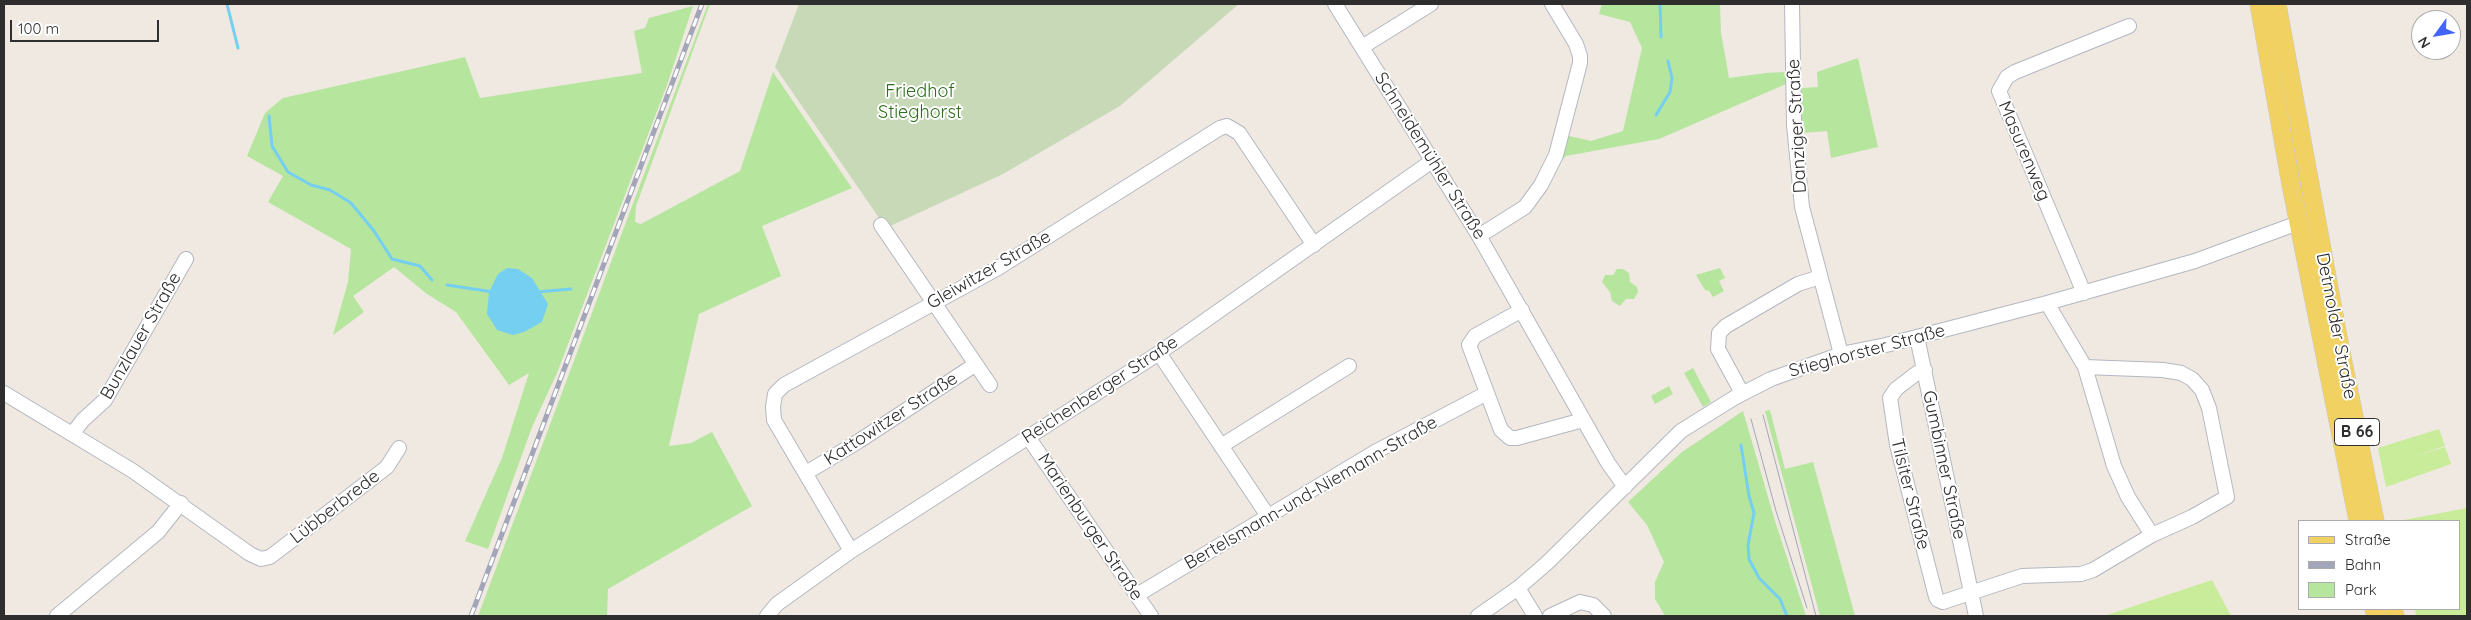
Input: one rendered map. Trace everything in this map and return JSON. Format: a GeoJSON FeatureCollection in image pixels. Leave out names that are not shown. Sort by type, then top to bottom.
{"type":"FeatureCollection","features":[{"type":"Feature","properties":{"kind":"main road","name":"Detmolder Straße"},"geometry":{"type":"LineString","coordinates":[[2259,4],[2298,223],[2358,520]]}},
{"type":"Feature","properties":{"kind":"main road","name":"Detmolder Straße"},"geometry":{"type":"LineString","coordinates":[[2277,4],[2316,219],[2375,520]]}},
{"type":"Feature","properties":{"kind":"main road"},"geometry":{"type":"LineString","coordinates":[[2274,90],[2292,86]]}},
{"type":"Feature","properties":{"kind":"main road"},"geometry":{"type":"LineString","coordinates":[[2298,223],[2316,219]]}},
{"type":"Feature","properties":{"kind":"street","name":"Schneidemühler Straße"},"geometry":{"type":"LineString","coordinates":[[1335,4],[1479,236],[1608,464],[1625,487]]}},
{"type":"Feature","properties":{"kind":"street"},"geometry":{"type":"LineString","coordinates":[[1362,47],[1431,4]]}},
{"type":"Feature","properties":{"kind":"street"},"geometry":{"type":"LineString","coordinates":[[1479,236],[1525,207],[1541,185],[1556,155],[1580,56],[1576,44],[1552,4]]}},
{"type":"Feature","properties":{"kind":"street","name":"Danziger Straße"},"geometry":{"type":"LineString","coordinates":[[1792,4],[1797,168],[1802,206],[1841,354]]}},
{"type":"Feature","properties":{"kind":"street","name":"Masurenweg"},"geometry":{"type":"LineString","coordinates":[[2084,293],[1999,91],[2007,77],[2015,72],[2129,26]]}},
{"type":"Feature","properties":{"kind":"street","name":"Gleiwitzer Straße"},"geometry":{"type":"LineString","coordinates":[[851,551],[774,420],[772,407],[775,394],[784,385],[932,302],[998,268],[1212,132],[1227,126],[1239,133],[1314,245]]}},
{"type":"Feature","properties":{"kind":"street","name":"Reichenberger Straße"},"geometry":{"type":"LineString","coordinates":[[767,616],[777,604],[851,551],[1159,353],[1432,161]]}},
{"type":"Feature","properties":{"kind":"street","name":"Stieghorster Straße"},"geometry":{"type":"LineString","coordinates":[[1478,616],[1518,588],[1676,436],[1742,393],[1786,372],[1841,354],[1917,337],[2084,293],[2195,261],[2298,223]]}},
{"type":"Feature","properties":{"kind":"street"},"geometry":{"type":"LineString","coordinates":[[881,225],[990,385]]}},
{"type":"Feature","properties":{"kind":"street","name":"Bunzlauer Straße"},"geometry":{"type":"LineString","coordinates":[[73,433],[105,400],[186,259]]}},
{"type":"Feature","properties":{"kind":"street"},"geometry":{"type":"LineString","coordinates":[[1742,393],[1718,349],[1719,332],[1798,284],[1820,277]]}},
{"type":"Feature","properties":{"kind":"street"},"geometry":{"type":"LineString","coordinates":[[2048,303],[2085,367],[2114,466],[2128,497],[2152,535]]}},
{"type":"Feature","properties":{"kind":"street"},"geometry":{"type":"LineString","coordinates":[[1522,310],[1476,336],[1469,345],[1502,430],[1510,438],[1521,437],[1583,420]]}},
{"type":"Feature","properties":{"kind":"street","name":"Gumbinner Straße"},"geometry":{"type":"LineString","coordinates":[[1917,337],[1976,616]]}},
{"type":"Feature","properties":{"kind":"street"},"geometry":{"type":"LineString","coordinates":[[1159,353],[1268,516]]}},
{"type":"Feature","properties":{"kind":"street","name":"Kattowitzer Straße"},"geometry":{"type":"LineString","coordinates":[[806,473],[859,441],[976,364]]}},
{"type":"Feature","properties":{"kind":"street"},"geometry":{"type":"LineString","coordinates":[[1221,446],[1349,366]]}},
{"type":"Feature","properties":{"kind":"street"},"geometry":{"type":"LineString","coordinates":[[1971,592],[2022,576],[2081,574],[2093,570],[2152,535],[2192,517],[2227,497],[2209,408],[2202,390],[2192,379],[2181,373],[2163,370],[2085,367]]}},
{"type":"Feature","properties":{"kind":"street","name":"Tilsiter Straße"},"geometry":{"type":"LineString","coordinates":[[1925,370],[1917,373],[1896,389],[1890,398],[1897,445],[1936,597],[1943,602],[1971,592]]}},
{"type":"Feature","properties":{"kind":"street"},"geometry":{"type":"LineString","coordinates":[[4,393],[73,433],[181,504],[158,532],[57,616]]}},
{"type":"Feature","properties":{"kind":"street","name":"Bertelsmann-und-Niemann-Straße"},"geometry":{"type":"LineString","coordinates":[[1137,595],[1375,452],[1487,393]]}},
{"type":"Feature","properties":{"kind":"street","name":"Marienburger Straße"},"geometry":{"type":"LineString","coordinates":[[1028,437],[1151,616]]}},
{"type":"Feature","properties":{"kind":"street","name":"Lübberbrede"},"geometry":{"type":"LineString","coordinates":[[181,504],[250,554],[257,558],[270,557],[387,467],[400,448]]}},
{"type":"Feature","properties":{"kind":"street"},"geometry":{"type":"LineString","coordinates":[[1518,588],[1535,616]]}},
{"type":"Feature","properties":{"kind":"street"},"geometry":{"type":"LineString","coordinates":[[1550,616],[1580,602],[1593,604],[1604,616]]}},
{"type":"Feature","properties":{"kind":"green space"},"geometry":{"type":"Polygon","coordinates":[[[708,4],[710,4],[636,206],[635,222],[641,224],[740,171],[773,72],[852,188],[762,226],[781,276],[699,314],[669,446],[691,443],[712,432],[752,506],[608,589],[607,616],[478,616],[708,4]]]}},
{"type":"Feature","properties":{"kind":"green space","name":"Friedhof Stieghorst"},"geometry":{"type":"Polygon","coordinates":[[[799,4],[1239,4],[1120,106],[1003,174],[886,228],[775,67],[799,4]]]}},
{"type":"Feature","properties":{"kind":"green space"},"geometry":{"type":"Polygon","coordinates":[[[1602,4],[1720,4],[1721,33],[1729,78],[1786,72],[1786,84],[1659,139],[1566,156],[1561,161],[1569,136],[1591,141],[1623,131],[1642,48],[1630,22],[1599,14],[1602,4]]]}},
{"type":"Feature","properties":{"kind":"green space"},"geometry":{"type":"Polygon","coordinates":[[[693,6],[667,85],[557,373],[532,427],[488,549],[465,541],[502,458],[529,373],[509,385],[456,312],[427,294],[394,267],[353,296],[364,312],[333,335],[348,282],[351,249],[268,202],[283,176],[247,156],[265,113],[283,98],[465,57],[480,98],[642,73],[634,31],[645,28],[649,18],[693,6]]]}},
{"type":"Feature","properties":{"kind":"green space"},"geometry":{"type":"Polygon","coordinates":[[[1858,58],[1878,147],[1831,158],[1827,131],[1802,133],[1801,88],[1818,87],[1817,72],[1858,58]]]}},
{"type":"Feature","properties":{"kind":"green space"},"geometry":{"type":"Polygon","coordinates":[[[1720,268],[1725,278],[1719,281],[1724,291],[1713,297],[1709,291],[1705,290],[1696,275],[1720,268]]]}},
{"type":"Feature","properties":{"kind":"green space"},"geometry":{"type":"Polygon","coordinates":[[[1617,269],[1623,269],[1629,273],[1630,282],[1637,287],[1638,292],[1634,299],[1626,299],[1620,306],[1612,301],[1610,292],[1602,282],[1605,275],[1613,275],[1617,269]]]}},
{"type":"Feature","properties":{"kind":"green space"},"geometry":{"type":"Polygon","coordinates":[[[1693,368],[1711,402],[1703,407],[1684,373],[1693,368]]]}},
{"type":"Feature","properties":{"kind":"green space"},"geometry":{"type":"Polygon","coordinates":[[[1669,386],[1673,394],[1655,404],[1651,396],[1669,386]]]}},
{"type":"Feature","properties":{"kind":"green space"},"geometry":{"type":"Polygon","coordinates":[[[1770,410],[1785,469],[1813,462],[1855,616],[1820,616],[1765,411],[1770,410]]]}},
{"type":"Feature","properties":{"kind":"green space"},"geometry":{"type":"Polygon","coordinates":[[[1743,411],[1775,521],[1806,616],[1665,616],[1655,599],[1655,582],[1664,562],[1647,525],[1628,502],[1682,452],[1743,411]]]}},
{"type":"Feature","properties":{"kind":"green space"},"geometry":{"type":"Polygon","coordinates":[[[2439,429],[2445,446],[2414,457],[2445,447],[2451,464],[2386,487],[2378,448],[2439,429]]]}},
{"type":"Feature","properties":{"kind":"green space"},"geometry":{"type":"Polygon","coordinates":[[[2467,508],[2467,616],[2416,616],[2415,610],[2461,610],[2461,520],[2404,520],[2467,508]]]}},
{"type":"Feature","properties":{"kind":"green space"},"geometry":{"type":"Polygon","coordinates":[[[2212,580],[2231,616],[2104,616],[2212,580]]]}},
{"type":"Feature","properties":{"kind":"water"},"geometry":{"type":"Polygon","coordinates":[[[507,268],[518,269],[532,278],[548,304],[542,322],[524,332],[513,335],[497,330],[487,314],[489,292],[498,274],[507,268]]]}},
{"type":"Feature","properties":{"kind":"waterway"},"geometry":{"type":"LineString","coordinates":[[227,4],[238,48]]}},
{"type":"Feature","properties":{"kind":"waterway"},"geometry":{"type":"LineString","coordinates":[[1660,4],[1661,37]]}},
{"type":"Feature","properties":{"kind":"waterway"},"geometry":{"type":"LineString","coordinates":[[1656,115],[1670,92],[1672,78],[1668,61]]}},
{"type":"Feature","properties":{"kind":"waterway"},"geometry":{"type":"LineString","coordinates":[[269,116],[272,146],[288,172],[311,185],[330,190],[351,203],[374,231],[392,259],[420,266],[432,280]]}},
{"type":"Feature","properties":{"kind":"waterway"},"geometry":{"type":"LineString","coordinates":[[447,285],[493,292]]}},
{"type":"Feature","properties":{"kind":"waterway"},"geometry":{"type":"LineString","coordinates":[[536,292],[571,289]]}},
{"type":"Feature","properties":{"kind":"waterway"},"geometry":{"type":"LineString","coordinates":[[1741,445],[1749,496],[1754,513],[1748,545],[1749,559],[1759,578],[1780,599],[1787,616]]}},
{"type":"Feature","properties":{"kind":"tram line"},"geometry":{"type":"LineString","coordinates":[[1763,415],[1816,616]]}},
{"type":"Feature","properties":{"kind":"tram line"},"geometry":{"type":"LineString","coordinates":[[1751,419],[1776,511],[1807,608]]}},
{"type":"Feature","properties":{"kind":"railway"},"geometry":{"type":"LineString","coordinates":[[471,616],[702,4]]}}]}
